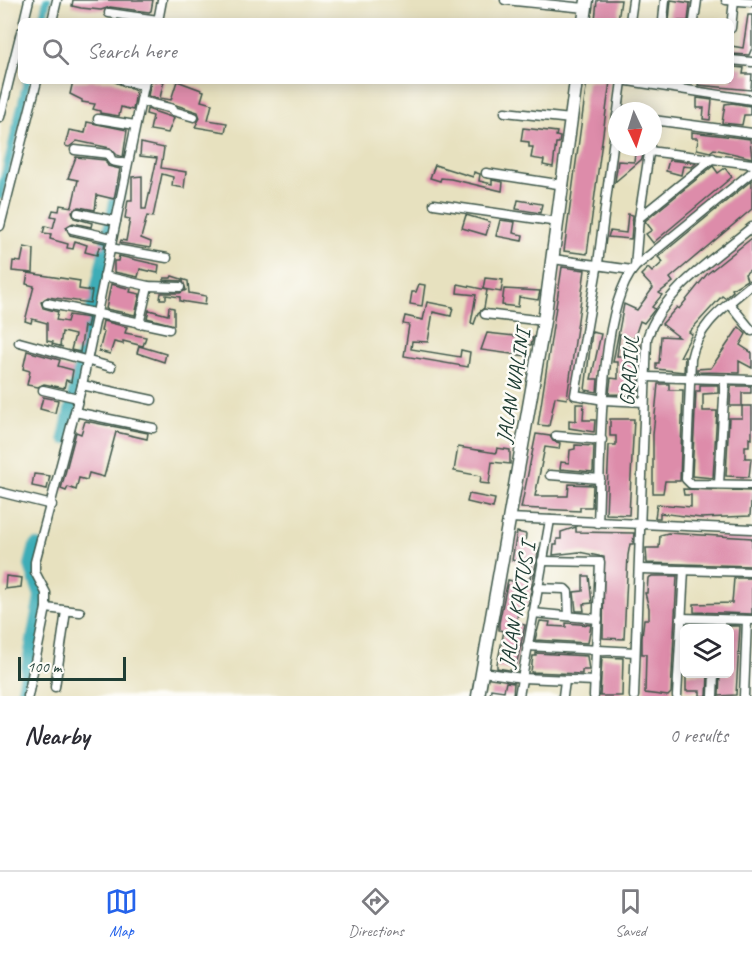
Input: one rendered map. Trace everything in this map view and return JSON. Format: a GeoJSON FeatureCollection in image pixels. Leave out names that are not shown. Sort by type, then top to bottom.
{"type":"FeatureCollection","features":[{"type":"Feature","properties":{"kind":"street"},"geometry":{"type":"LineString","coordinates":[[25,18],[29,0]]}},
{"type":"Feature","properties":{"kind":"street"},"geometry":{"type":"LineString","coordinates":[[53,18],[57,0]]}},
{"type":"Feature","properties":{"kind":"street"},"geometry":{"type":"LineString","coordinates":[[157,18],[162,0]]}},
{"type":"Feature","properties":{"kind":"street"},"geometry":{"type":"LineString","coordinates":[[505,0],[586,4]]}},
{"type":"Feature","properties":{"kind":"street"},"geometry":{"type":"LineString","coordinates":[[630,18],[633,0]]}},
{"type":"Feature","properties":{"kind":"street"},"geometry":{"type":"LineString","coordinates":[[663,18],[665,0]]}},
{"type":"Feature","properties":{"kind":"street"},"geometry":{"type":"LineString","coordinates":[[694,18],[697,0]]}},
{"type":"Feature","properties":{"kind":"street"},"geometry":{"type":"LineString","coordinates":[[731,18],[731,0],[752,2]]}},
{"type":"Feature","properties":{"kind":"street"},"geometry":{"type":"LineString","coordinates":[[109,13],[143,18]]}},
{"type":"Feature","properties":{"kind":"street"},"geometry":{"type":"LineString","coordinates":[[0,117],[18,44]]}},
{"type":"Feature","properties":{"kind":"street"},"geometry":{"type":"LineString","coordinates":[[734,60],[752,63]]}},
{"type":"Feature","properties":{"kind":"street"},"geometry":{"type":"LineString","coordinates":[[0,226],[36,84]]}},
{"type":"Feature","properties":{"kind":"street","name":"JALAN WALINI"},"geometry":{"type":"LineString","coordinates":[[478,696],[544,321],[564,185],[576,84]]}},
{"type":"Feature","properties":{"kind":"street"},"geometry":{"type":"LineString","coordinates":[[619,102],[622,84]]}},
{"type":"Feature","properties":{"kind":"street"},"geometry":{"type":"LineString","coordinates":[[649,84],[752,99]]}},
{"type":"Feature","properties":{"kind":"street"},"geometry":{"type":"LineString","coordinates":[[28,696],[46,608],[44,585],[35,567],[40,539],[75,412],[75,397],[82,385],[83,359],[105,276],[110,248],[109,237],[133,124],[141,101],[142,85]]}},
{"type":"Feature","properties":{"kind":"street"},"geometry":{"type":"LineString","coordinates":[[141,101],[194,117]]}},
{"type":"Feature","properties":{"kind":"street"},"geometry":{"type":"LineString","coordinates":[[505,112],[571,119]]}},
{"type":"Feature","properties":{"kind":"street"},"geometry":{"type":"LineString","coordinates":[[98,118],[133,124]]}},
{"type":"Feature","properties":{"kind":"street"},"geometry":{"type":"LineString","coordinates":[[662,123],[752,134]]}},
{"type":"Feature","properties":{"kind":"street"},"geometry":{"type":"LineString","coordinates":[[75,150],[109,154],[112,161],[125,164]]}},
{"type":"Feature","properties":{"kind":"street"},"geometry":{"type":"LineString","coordinates":[[662,151],[752,164]]}},
{"type":"Feature","properties":{"kind":"street"},"geometry":{"type":"LineString","coordinates":[[611,156],[597,263],[574,395],[604,400],[644,402]]}},
{"type":"Feature","properties":{"kind":"street"},"geometry":{"type":"LineString","coordinates":[[598,523],[609,331],[634,268],[648,156]]}},
{"type":"Feature","properties":{"kind":"street"},"geometry":{"type":"LineString","coordinates":[[639,218],[713,158]]}},
{"type":"Feature","properties":{"kind":"street"},"geometry":{"type":"LineString","coordinates":[[553,259],[634,268],[752,171]]}},
{"type":"Feature","properties":{"kind":"street"},"geometry":{"type":"LineString","coordinates":[[486,173],[564,185]]}},
{"type":"Feature","properties":{"kind":"street"},"geometry":{"type":"LineString","coordinates":[[434,204],[558,222]]}},
{"type":"Feature","properties":{"kind":"street"},"geometry":{"type":"LineString","coordinates":[[78,213],[113,220]]}},
{"type":"Feature","properties":{"kind":"street","name":"GRADIUL"},"geometry":{"type":"LineString","coordinates":[[634,696],[641,569],[647,338],[673,293],[752,227]]}},
{"type":"Feature","properties":{"kind":"street"},"geometry":{"type":"LineString","coordinates":[[72,229],[109,237]]}},
{"type":"Feature","properties":{"kind":"street"},"geometry":{"type":"LineString","coordinates":[[110,248],[167,258]]}},
{"type":"Feature","properties":{"kind":"street"},"geometry":{"type":"LineString","coordinates":[[105,276],[148,286],[180,287]]}},
{"type":"Feature","properties":{"kind":"street"},"geometry":{"type":"LineString","coordinates":[[752,284],[707,323],[694,343],[690,380],[686,479],[691,484],[752,485]]}},
{"type":"Feature","properties":{"kind":"street"},"geometry":{"type":"LineString","coordinates":[[140,324],[148,286]]}},
{"type":"Feature","properties":{"kind":"street"},"geometry":{"type":"LineString","coordinates":[[47,303],[169,329]]}},
{"type":"Feature","properties":{"kind":"street"},"geometry":{"type":"LineString","coordinates":[[729,303],[752,331]]}},
{"type":"Feature","properties":{"kind":"street"},"geometry":{"type":"LineString","coordinates":[[485,314],[544,321]]}},
{"type":"Feature","properties":{"kind":"street"},"geometry":{"type":"LineString","coordinates":[[19,342],[111,367]]}},
{"type":"Feature","properties":{"kind":"street"},"geometry":{"type":"LineString","coordinates":[[646,377],[752,380]]}},
{"type":"Feature","properties":{"kind":"street"},"geometry":{"type":"LineString","coordinates":[[719,484],[725,380]]}},
{"type":"Feature","properties":{"kind":"street"},"geometry":{"type":"LineString","coordinates":[[82,385],[152,400]]}},
{"type":"Feature","properties":{"kind":"street"},"geometry":{"type":"LineString","coordinates":[[44,390],[75,397]]}},
{"type":"Feature","properties":{"kind":"street"},"geometry":{"type":"LineString","coordinates":[[75,412],[153,428]]}},
{"type":"Feature","properties":{"kind":"street"},"geometry":{"type":"LineString","coordinates":[[556,436],[602,440]]}},
{"type":"Feature","properties":{"kind":"street"},"geometry":{"type":"LineString","coordinates":[[550,475],[600,478]]}},
{"type":"Feature","properties":{"kind":"street"},"geometry":{"type":"LineString","coordinates":[[0,492],[50,504]]}},
{"type":"Feature","properties":{"kind":"street"},"geometry":{"type":"LineString","coordinates":[[509,518],[752,529]]}},
{"type":"Feature","properties":{"kind":"street","name":"JALAN KAKTUS I"},"geometry":{"type":"LineString","coordinates":[[519,696],[550,520]]}},
{"type":"Feature","properties":{"kind":"street"},"geometry":{"type":"LineString","coordinates":[[542,561],[598,561],[594,696]]}},
{"type":"Feature","properties":{"kind":"street"},"geometry":{"type":"LineString","coordinates":[[641,569],[752,572]]}},
{"type":"Feature","properties":{"kind":"street"},"geometry":{"type":"LineString","coordinates":[[677,696],[684,570]]}},
{"type":"Feature","properties":{"kind":"street"},"geometry":{"type":"LineString","coordinates":[[537,588],[565,589],[568,592],[568,616]]}},
{"type":"Feature","properties":{"kind":"street"},"geometry":{"type":"LineString","coordinates":[[46,608],[80,612]]}},
{"type":"Feature","properties":{"kind":"street"},"geometry":{"type":"LineString","coordinates":[[55,687],[66,611]]}},
{"type":"Feature","properties":{"kind":"street"},"geometry":{"type":"LineString","coordinates":[[533,613],[598,619]]}},
{"type":"Feature","properties":{"kind":"street"},"geometry":{"type":"LineString","coordinates":[[681,618],[717,617],[750,620],[744,696]]}},
{"type":"Feature","properties":{"kind":"street"},"geometry":{"type":"LineString","coordinates":[[717,617],[717,624]]}},
{"type":"Feature","properties":{"kind":"street"},"geometry":{"type":"LineString","coordinates":[[527,646],[635,652]]}},
{"type":"Feature","properties":{"kind":"street"},"geometry":{"type":"LineString","coordinates":[[483,672],[522,678],[595,681]]}},
{"type":"Feature","properties":{"kind":"street"},"geometry":{"type":"LineString","coordinates":[[713,696],[714,678]]}},
{"type":"Feature","properties":{"kind":"street"},"geometry":{"type":"LineString","coordinates":[[563,696],[565,681]]}},
{"type":"Feature","properties":{"kind":"building"},"geometry":{"type":"Polygon","coordinates":[[[73,0],[153,0],[149,12],[110,7],[101,10],[81,8],[72,6],[73,0]]]}},
{"type":"Feature","properties":{"kind":"building"},"geometry":{"type":"Polygon","coordinates":[[[597,0],[621,0],[618,18],[595,18],[597,0]]]}},
{"type":"Feature","properties":{"kind":"building"},"geometry":{"type":"Polygon","coordinates":[[[671,0],[690,3],[688,18],[669,18],[671,0]]]}},
{"type":"Feature","properties":{"kind":"building"},"geometry":{"type":"Polygon","coordinates":[[[748,15],[752,15],[752,48],[749,55],[734,54],[734,46],[743,48],[748,15]]]}},
{"type":"Feature","properties":{"kind":"building"},"geometry":{"type":"Polygon","coordinates":[[[734,67],[744,68],[743,74],[752,74],[751,90],[698,85],[734,84],[734,67]]]}},
{"type":"Feature","properties":{"kind":"building"},"geometry":{"type":"Polygon","coordinates":[[[72,84],[120,84],[136,91],[133,110],[121,107],[119,116],[100,113],[93,109],[95,104],[82,102],[70,94],[72,84]]]}},
{"type":"Feature","properties":{"kind":"building"},"geometry":{"type":"Polygon","coordinates":[[[150,84],[163,84],[160,98],[171,100],[176,84],[185,84],[204,91],[201,101],[212,104],[208,120],[227,123],[225,132],[195,127],[200,118],[198,112],[148,96],[150,84]]]}},
{"type":"Feature","properties":{"kind":"building"},"geometry":{"type":"Polygon","coordinates":[[[587,84],[610,84],[587,254],[564,251],[587,84]]]}},
{"type":"Feature","properties":{"kind":"building"},"geometry":{"type":"Polygon","coordinates":[[[697,98],[712,100],[710,120],[703,119],[704,108],[697,108],[697,98]]]}},
{"type":"Feature","properties":{"kind":"building"},"geometry":{"type":"Polygon","coordinates":[[[725,104],[750,106],[750,115],[744,115],[742,125],[722,123],[725,104]]]}},
{"type":"Feature","properties":{"kind":"building"},"geometry":{"type":"Polygon","coordinates":[[[147,109],[174,118],[168,133],[150,130],[153,116],[146,114],[147,109]]]}},
{"type":"Feature","properties":{"kind":"building"},"geometry":{"type":"Polygon","coordinates":[[[87,122],[127,130],[123,157],[110,148],[77,141],[69,147],[65,146],[69,130],[85,133],[87,122]]]}},
{"type":"Feature","properties":{"kind":"building"},"geometry":{"type":"Polygon","coordinates":[[[523,128],[557,132],[556,136],[560,137],[559,143],[556,143],[553,167],[543,165],[544,160],[531,158],[533,147],[529,147],[529,142],[521,141],[523,128]]]}},
{"type":"Feature","properties":{"kind":"building"},"geometry":{"type":"Polygon","coordinates":[[[692,132],[750,139],[752,158],[714,149],[710,152],[697,149],[698,138],[692,138],[692,132]]]}},
{"type":"Feature","properties":{"kind":"building"},"geometry":{"type":"Polygon","coordinates":[[[141,143],[164,148],[161,168],[186,172],[184,188],[172,186],[173,177],[162,174],[153,217],[147,216],[141,238],[151,242],[150,248],[120,243],[121,240],[126,241],[130,219],[125,218],[128,200],[132,200],[132,177],[142,176],[142,209],[146,209],[157,158],[140,156],[141,143]]]}},
{"type":"Feature","properties":{"kind":"building"},"geometry":{"type":"Polygon","coordinates":[[[635,156],[642,156],[642,159],[615,182],[618,161],[634,162],[635,156]]]}},
{"type":"Feature","properties":{"kind":"building"},"geometry":{"type":"Polygon","coordinates":[[[76,157],[105,160],[108,166],[120,169],[114,199],[97,195],[95,210],[79,207],[72,211],[74,218],[92,223],[91,227],[73,223],[66,227],[70,235],[105,243],[104,248],[99,247],[97,255],[85,252],[87,245],[75,241],[73,249],[67,248],[68,244],[50,239],[51,234],[43,233],[45,226],[53,228],[56,217],[51,216],[53,210],[59,211],[60,205],[72,207],[78,180],[68,178],[76,157]]]}},
{"type":"Feature","properties":{"kind":"building"},"geometry":{"type":"Polygon","coordinates":[[[669,160],[696,163],[692,167],[683,166],[681,175],[666,171],[669,160]]]}},
{"type":"Feature","properties":{"kind":"building"},"geometry":{"type":"Polygon","coordinates":[[[435,165],[473,177],[474,172],[480,174],[479,181],[492,184],[492,180],[503,182],[502,191],[451,179],[441,178],[440,181],[430,178],[435,165]]]}},
{"type":"Feature","properties":{"kind":"building"},"geometry":{"type":"Polygon","coordinates":[[[713,166],[718,173],[725,168],[732,177],[653,243],[646,234],[652,230],[645,221],[713,166]]]}},
{"type":"Feature","properties":{"kind":"building"},"geometry":{"type":"Polygon","coordinates":[[[752,180],[752,209],[670,278],[673,282],[659,293],[662,295],[652,307],[655,309],[644,323],[640,321],[634,339],[620,334],[617,356],[628,356],[630,343],[640,345],[639,395],[609,394],[611,378],[618,379],[618,362],[613,362],[624,304],[637,310],[653,288],[641,275],[648,268],[652,272],[663,262],[658,257],[752,180]]]}},
{"type":"Feature","properties":{"kind":"building"},"geometry":{"type":"Polygon","coordinates":[[[518,200],[542,204],[540,213],[516,209],[518,200]]]}},
{"type":"Feature","properties":{"kind":"building"},"geometry":{"type":"Polygon","coordinates":[[[628,214],[633,215],[631,239],[608,237],[610,231],[626,233],[628,214]]]}},
{"type":"Feature","properties":{"kind":"building"},"geometry":{"type":"Polygon","coordinates":[[[466,215],[490,222],[486,235],[462,228],[466,215]]]}},
{"type":"Feature","properties":{"kind":"building"},"geometry":{"type":"Polygon","coordinates":[[[500,220],[515,222],[513,233],[523,235],[522,241],[496,236],[500,220]]]}},
{"type":"Feature","properties":{"kind":"building"},"geometry":{"type":"Polygon","coordinates":[[[752,238],[752,268],[745,274],[747,280],[732,289],[733,291],[725,298],[722,296],[689,332],[692,334],[680,357],[685,357],[684,372],[656,369],[656,363],[659,363],[661,336],[679,337],[662,324],[677,307],[679,309],[707,274],[752,238]]]}},
{"type":"Feature","properties":{"kind":"building"},"geometry":{"type":"Polygon","coordinates":[[[24,247],[34,249],[33,273],[12,271],[13,261],[21,262],[24,247]]]}},
{"type":"Feature","properties":{"kind":"building"},"geometry":{"type":"Polygon","coordinates":[[[119,256],[159,265],[158,273],[140,269],[138,277],[114,272],[114,261],[118,261],[119,256]]]}},
{"type":"Feature","properties":{"kind":"building"},"geometry":{"type":"Polygon","coordinates":[[[562,267],[585,270],[567,399],[555,397],[549,426],[538,425],[562,267]]]}},
{"type":"Feature","properties":{"kind":"building"},"geometry":{"type":"Polygon","coordinates":[[[28,273],[80,281],[79,289],[92,291],[90,303],[48,297],[41,302],[43,308],[58,312],[56,320],[67,322],[69,315],[89,318],[87,327],[84,326],[80,352],[71,350],[75,335],[62,332],[60,346],[63,347],[52,344],[53,342],[47,341],[47,323],[32,319],[31,323],[25,321],[34,286],[26,284],[28,273]]]}},
{"type":"Feature","properties":{"kind":"building"},"geometry":{"type":"Polygon","coordinates":[[[172,276],[188,281],[189,293],[206,296],[205,305],[180,301],[180,297],[166,295],[166,299],[160,299],[161,293],[180,293],[186,290],[183,281],[164,280],[172,276]]]}},
{"type":"Feature","properties":{"kind":"building"},"geometry":{"type":"Polygon","coordinates":[[[485,278],[503,280],[501,292],[483,289],[485,278]]]}},
{"type":"Feature","properties":{"kind":"building"},"geometry":{"type":"Polygon","coordinates":[[[111,284],[140,294],[135,315],[106,309],[111,284]]]}},
{"type":"Feature","properties":{"kind":"building"},"geometry":{"type":"Polygon","coordinates":[[[419,284],[425,285],[422,306],[410,304],[412,292],[416,292],[419,284]]]}},
{"type":"Feature","properties":{"kind":"building"},"geometry":{"type":"Polygon","coordinates":[[[458,284],[487,290],[484,308],[478,313],[474,324],[471,323],[476,295],[457,293],[458,284]]]}},
{"type":"Feature","properties":{"kind":"building"},"geometry":{"type":"Polygon","coordinates":[[[504,289],[540,291],[538,300],[519,297],[518,307],[502,305],[504,289]]]}},
{"type":"Feature","properties":{"kind":"building"},"geometry":{"type":"Polygon","coordinates":[[[427,302],[453,307],[451,316],[433,312],[428,342],[412,341],[411,349],[460,357],[461,350],[470,352],[468,367],[404,356],[409,325],[403,324],[405,316],[423,320],[427,302]]]}},
{"type":"Feature","properties":{"kind":"building"},"geometry":{"type":"Polygon","coordinates":[[[169,307],[174,308],[174,325],[147,318],[149,310],[168,315],[169,307]]]}},
{"type":"Feature","properties":{"kind":"building"},"geometry":{"type":"Polygon","coordinates":[[[103,321],[127,327],[125,333],[146,337],[143,346],[123,341],[123,344],[114,342],[110,354],[99,351],[104,332],[101,331],[103,321]]]}},
{"type":"Feature","properties":{"kind":"building"},"geometry":{"type":"Polygon","coordinates":[[[739,327],[746,334],[740,345],[752,353],[752,368],[739,361],[739,373],[697,372],[697,369],[711,368],[739,327]]]}},
{"type":"Feature","properties":{"kind":"building"},"geometry":{"type":"Polygon","coordinates":[[[592,332],[601,334],[591,379],[598,379],[597,392],[585,390],[592,332]]]}},
{"type":"Feature","properties":{"kind":"building"},"geometry":{"type":"Polygon","coordinates":[[[487,333],[533,338],[531,345],[528,345],[526,356],[481,350],[487,333]]]}},
{"type":"Feature","properties":{"kind":"building"},"geometry":{"type":"Polygon","coordinates":[[[139,346],[166,354],[164,362],[137,353],[139,346]]]}},
{"type":"Feature","properties":{"kind":"building"},"geometry":{"type":"Polygon","coordinates":[[[27,351],[60,360],[58,366],[73,370],[71,382],[66,380],[64,388],[44,384],[38,387],[27,385],[30,371],[23,369],[27,351]]]}},
{"type":"Feature","properties":{"kind":"building"},"geometry":{"type":"Polygon","coordinates":[[[658,384],[669,384],[669,390],[683,390],[680,481],[665,481],[663,493],[653,493],[653,435],[658,384]]]}},
{"type":"Feature","properties":{"kind":"building"},"geometry":{"type":"Polygon","coordinates":[[[700,385],[718,385],[718,393],[703,394],[703,411],[717,411],[713,478],[692,476],[696,391],[700,391],[700,385]]]}},
{"type":"Feature","properties":{"kind":"building"},"geometry":{"type":"Polygon","coordinates":[[[731,386],[751,386],[751,393],[742,393],[742,406],[730,406],[731,386]]]}},
{"type":"Feature","properties":{"kind":"building"},"geometry":{"type":"Polygon","coordinates":[[[43,397],[58,400],[55,413],[40,409],[43,397]]]}},
{"type":"Feature","properties":{"kind":"building"},"geometry":{"type":"Polygon","coordinates":[[[576,404],[584,404],[583,420],[595,420],[594,432],[569,428],[569,420],[576,421],[576,404]]]}},
{"type":"Feature","properties":{"kind":"building"},"geometry":{"type":"Polygon","coordinates":[[[742,406],[752,406],[752,439],[749,438],[749,446],[745,446],[745,458],[751,458],[749,477],[726,476],[729,418],[742,418],[742,406]]]}},
{"type":"Feature","properties":{"kind":"building"},"geometry":{"type":"Polygon","coordinates":[[[610,419],[634,419],[629,515],[606,514],[609,445],[616,445],[616,436],[610,436],[610,419]]]}},
{"type":"Feature","properties":{"kind":"building"},"geometry":{"type":"Polygon","coordinates":[[[85,421],[148,433],[147,439],[116,432],[104,477],[89,473],[87,480],[79,478],[76,490],[68,487],[66,491],[61,489],[76,432],[81,434],[85,421]]]}},
{"type":"Feature","properties":{"kind":"building"},"geometry":{"type":"Polygon","coordinates":[[[536,434],[550,436],[553,441],[560,443],[559,449],[545,447],[535,496],[568,496],[569,484],[593,485],[592,507],[580,507],[580,511],[521,508],[536,434]]]}},
{"type":"Feature","properties":{"kind":"building"},"geometry":{"type":"Polygon","coordinates":[[[575,445],[594,446],[593,472],[560,469],[561,462],[569,463],[570,450],[575,449],[575,445]]]}},
{"type":"Feature","properties":{"kind":"building"},"geometry":{"type":"Polygon","coordinates":[[[458,447],[496,453],[497,448],[510,450],[510,464],[492,462],[489,484],[480,483],[481,476],[454,471],[458,447]]]}},
{"type":"Feature","properties":{"kind":"building"},"geometry":{"type":"Polygon","coordinates":[[[34,474],[50,476],[47,489],[32,486],[34,474]]]}},
{"type":"Feature","properties":{"kind":"building"},"geometry":{"type":"Polygon","coordinates":[[[683,489],[752,491],[750,516],[701,518],[660,513],[660,518],[655,518],[657,504],[691,507],[691,495],[684,495],[683,489]]]}},
{"type":"Feature","properties":{"kind":"building"},"geometry":{"type":"Polygon","coordinates":[[[469,494],[495,499],[493,508],[467,502],[469,494]]]}},
{"type":"Feature","properties":{"kind":"building"},"geometry":{"type":"Polygon","coordinates":[[[576,527],[576,532],[634,533],[633,544],[630,544],[628,555],[624,639],[603,638],[604,557],[579,552],[553,555],[554,545],[557,545],[557,539],[561,539],[561,532],[576,527]]]}},
{"type":"Feature","properties":{"kind":"building"},"geometry":{"type":"Polygon","coordinates":[[[517,532],[526,534],[525,543],[539,548],[528,606],[520,604],[516,623],[525,625],[515,671],[497,668],[497,664],[504,631],[499,630],[499,623],[508,580],[513,581],[514,577],[530,579],[532,566],[512,560],[517,532]]]}},
{"type":"Feature","properties":{"kind":"building"},"geometry":{"type":"Polygon","coordinates":[[[668,533],[752,538],[752,566],[647,563],[646,548],[659,548],[660,535],[668,533]]]}},
{"type":"Feature","properties":{"kind":"building"},"geometry":{"type":"Polygon","coordinates":[[[6,576],[22,578],[21,587],[5,589],[6,576]]]}},
{"type":"Feature","properties":{"kind":"building"},"geometry":{"type":"Polygon","coordinates":[[[583,576],[589,576],[592,603],[583,604],[584,611],[576,611],[574,592],[583,591],[583,576]]]}},
{"type":"Feature","properties":{"kind":"building"},"geometry":{"type":"Polygon","coordinates":[[[677,576],[671,693],[668,696],[645,693],[646,654],[642,654],[642,638],[644,619],[649,619],[645,593],[647,593],[648,578],[677,576]]]}},
{"type":"Feature","properties":{"kind":"building"},"geometry":{"type":"Polygon","coordinates":[[[734,578],[752,578],[752,614],[694,612],[694,604],[732,603],[734,578]]]}},
{"type":"Feature","properties":{"kind":"building"},"geometry":{"type":"Polygon","coordinates":[[[540,621],[550,622],[549,626],[566,627],[566,623],[591,625],[588,643],[535,640],[540,621]]]}},
{"type":"Feature","properties":{"kind":"building"},"geometry":{"type":"Polygon","coordinates":[[[734,626],[740,626],[736,695],[719,696],[720,678],[734,678],[734,626]]]}},
{"type":"Feature","properties":{"kind":"building"},"geometry":{"type":"Polygon","coordinates":[[[536,653],[587,656],[589,670],[582,670],[582,674],[531,672],[533,656],[536,656],[536,653]]]}},
{"type":"Feature","properties":{"kind":"building"},"geometry":{"type":"Polygon","coordinates":[[[602,657],[623,658],[622,696],[600,696],[602,657]]]}},
{"type":"Feature","properties":{"kind":"building"},"geometry":{"type":"Polygon","coordinates":[[[686,678],[708,678],[707,696],[700,696],[700,691],[686,691],[686,678]]]}},
{"type":"Feature","properties":{"kind":"building"},"geometry":{"type":"Polygon","coordinates":[[[506,682],[514,683],[513,696],[490,696],[491,689],[504,691],[506,682]]]}},
{"type":"Feature","properties":{"kind":"waterway"},"geometry":{"type":"LineString","coordinates":[[43,18],[47,0]]}},
{"type":"Feature","properties":{"kind":"waterway"},"geometry":{"type":"LineString","coordinates":[[0,196],[26,84]]}},
{"type":"Feature","properties":{"kind":"waterway"},"geometry":{"type":"LineString","coordinates":[[65,438],[118,193]]}},
{"type":"Feature","properties":{"kind":"waterway"},"geometry":{"type":"LineString","coordinates":[[23,696],[41,596],[31,565],[36,546]]}}]}
